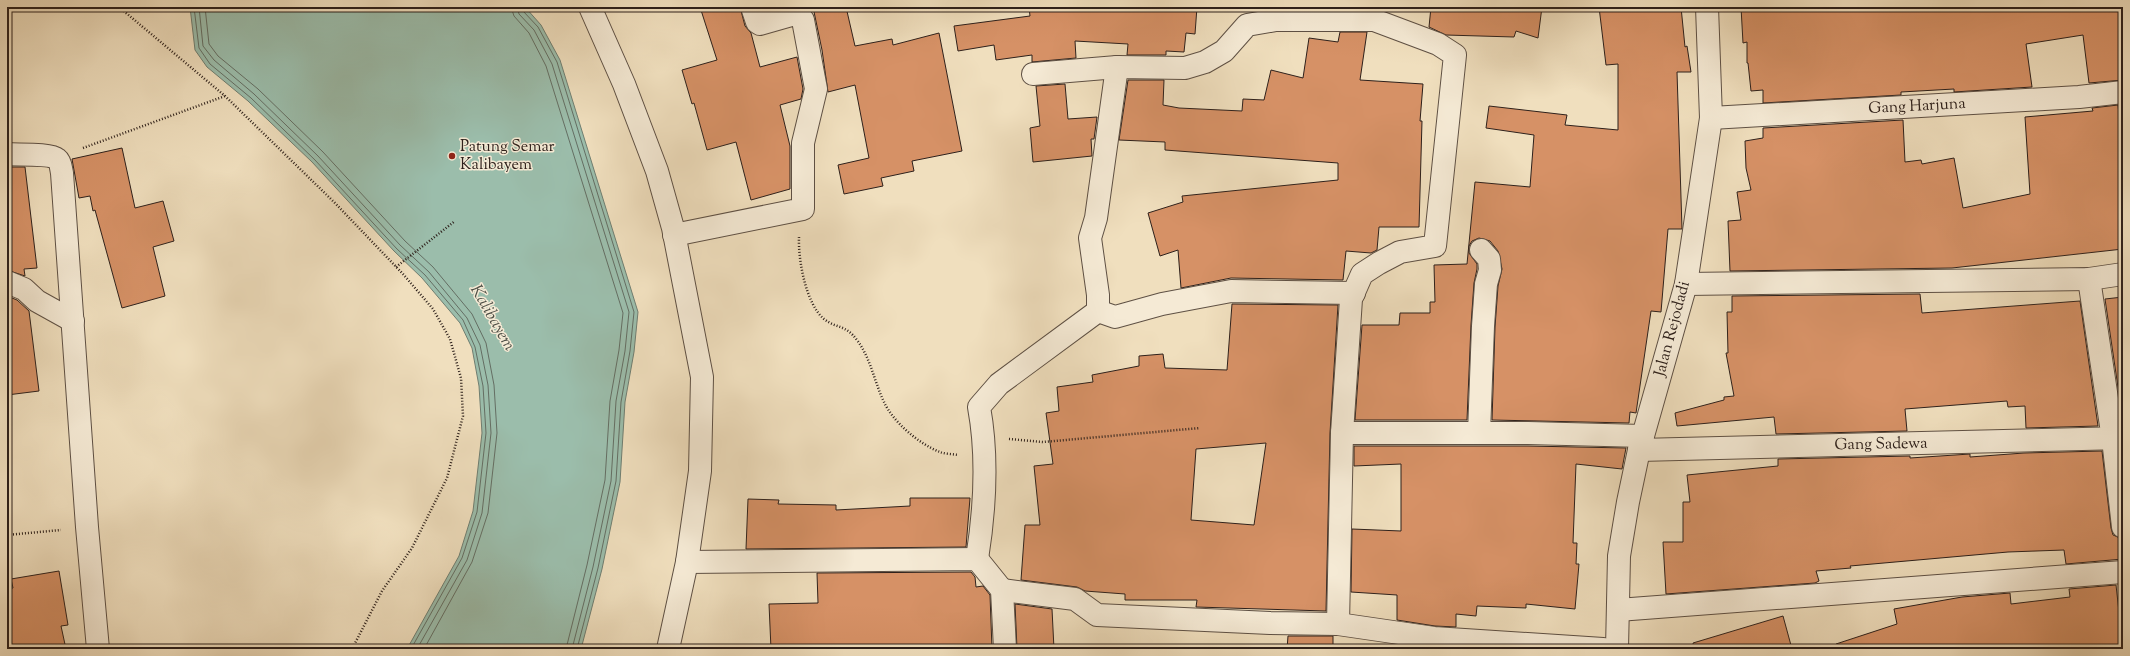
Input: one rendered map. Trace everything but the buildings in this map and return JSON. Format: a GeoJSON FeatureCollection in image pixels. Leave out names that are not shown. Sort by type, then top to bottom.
{"type":"FeatureCollection","features":[{"type":"Feature","properties":{"kind":"street"},"geometry":{"type":"LineString","coordinates":[[590,7],[624,84],[657,171],[674,235],[702,377],[700,471],[687,562],[668,649]]}},
{"type":"Feature","properties":{"kind":"street"},"geometry":{"type":"LineString","coordinates":[[674,235],[803,209],[803,144],[816,89],[803,20],[798,14],[795,14],[760,24],[757,22],[752,7]]}},
{"type":"Feature","properties":{"kind":"street","name":"Jalan Rejodadi"},"geometry":{"type":"LineString","coordinates":[[1617,649],[1618,556],[1641,443],[1686,284],[1712,118],[1707,7]]}},
{"type":"Feature","properties":{"kind":"street"},"geometry":{"type":"LineString","coordinates":[[1033,74],[1117,67],[1185,68],[1205,62],[1224,52],[1247,24],[1375,13],[1438,44],[1455,55],[1454,76],[1434,246],[1400,252],[1379,263],[1362,274],[1351,299],[1342,433],[1338,624]]}},
{"type":"Feature","properties":{"kind":"street"},"geometry":{"type":"LineString","coordinates":[[1098,311],[1090,238],[1096,218],[1117,67]]}},
{"type":"Feature","properties":{"kind":"street","name":"Gang Harjuna"},"geometry":{"type":"LineString","coordinates":[[1712,118],[2079,97],[2123,92]]}},
{"type":"Feature","properties":{"kind":"street"},"geometry":{"type":"LineString","coordinates":[[7,154],[49,156],[56,158],[61,165],[87,527],[98,649]]}},
{"type":"Feature","properties":{"kind":"street"},"geometry":{"type":"LineString","coordinates":[[1479,433],[1483,326],[1486,284],[1490,270],[1489,259],[1480,250]]}},
{"type":"Feature","properties":{"kind":"street"},"geometry":{"type":"LineString","coordinates":[[1686,284],[2089,279],[2123,274]]}},
{"type":"Feature","properties":{"kind":"street"},"geometry":{"type":"LineString","coordinates":[[2089,279],[2118,439],[2123,527]]}},
{"type":"Feature","properties":{"kind":"street"},"geometry":{"type":"LineString","coordinates":[[7,282],[24,289],[38,301],[72,321]]}},
{"type":"Feature","properties":{"kind":"street"},"geometry":{"type":"LineString","coordinates":[[1098,311],[1115,317],[1162,304],[1231,291],[1354,293]]}},
{"type":"Feature","properties":{"kind":"street"},"geometry":{"type":"LineString","coordinates":[[1005,649],[1002,590],[977,559],[982,528],[984,448],[979,407],[999,384],[1098,311]]}},
{"type":"Feature","properties":{"kind":"street","name":"Gang Sadewa"},"geometry":{"type":"LineString","coordinates":[[1342,433],[1479,433],[1641,443],[2118,439]]}},
{"type":"Feature","properties":{"kind":"street"},"geometry":{"type":"LineString","coordinates":[[687,562],[977,559]]}},
{"type":"Feature","properties":{"kind":"street"},"geometry":{"type":"LineString","coordinates":[[1618,610],[2123,572]]}},
{"type":"Feature","properties":{"kind":"street"},"geometry":{"type":"LineString","coordinates":[[1002,590],[1075,599],[1097,615],[1270,623],[1338,624],[1434,638],[1603,649]]}},
{"type":"Feature","properties":{"kind":"path"},"geometry":{"type":"LineString","coordinates":[[119,7],[225,96],[397,265],[432,309],[450,339],[461,378],[463,416],[447,478],[412,548],[382,591],[352,649]]}},
{"type":"Feature","properties":{"kind":"path"},"geometry":{"type":"LineString","coordinates":[[56,158],[225,96]]}},
{"type":"Feature","properties":{"kind":"path"},"geometry":{"type":"LineString","coordinates":[[803,209],[799,238],[803,273],[810,300],[824,320],[848,329],[858,341],[873,370],[884,402],[904,430],[940,452],[1200,428]]}},
{"type":"Feature","properties":{"kind":"path"},"geometry":{"type":"LineString","coordinates":[[397,265],[455,222]]}},
{"type":"Feature","properties":{"kind":"path"},"geometry":{"type":"LineString","coordinates":[[7,536],[87,527]]}},
{"type":"Feature","properties":{"kind":"water","name":"Kalibayem"},"geometry":{"type":"Polygon","coordinates":[[[190,7],[525,7],[541,25],[560,60],[638,312],[634,352],[625,402],[620,482],[602,569],[581,649],[407,649],[459,556],[473,511],[482,433],[479,386],[472,348],[460,323],[422,278],[394,251],[312,162],[248,101],[207,67],[195,50],[190,7]]]}},
{"type":"Feature","properties":{"kind":"place","name":"Patung Semar Kalibayem"},"geometry":{"type":"Point","coordinates":[452,156]}}]}
